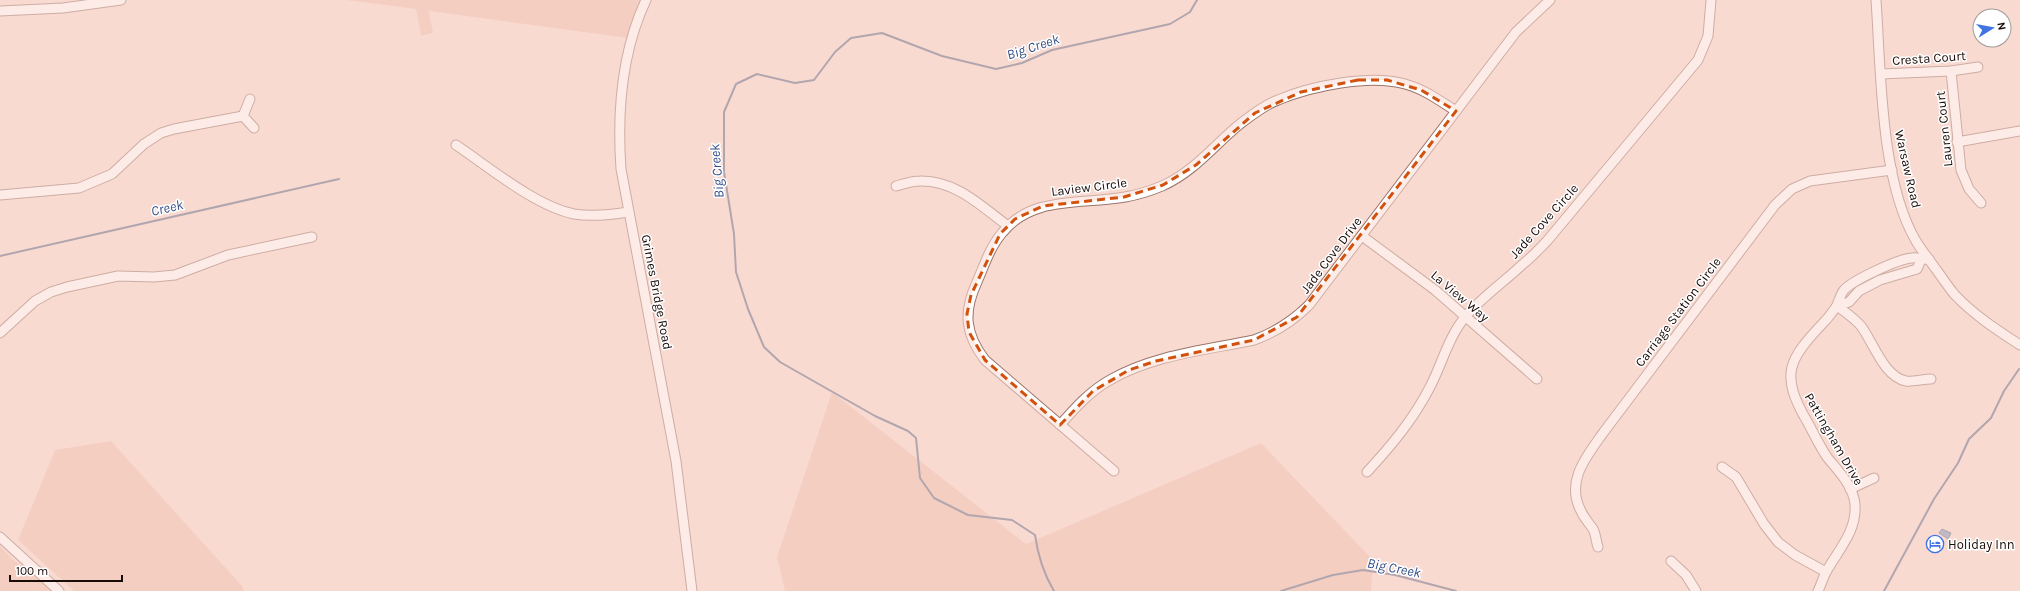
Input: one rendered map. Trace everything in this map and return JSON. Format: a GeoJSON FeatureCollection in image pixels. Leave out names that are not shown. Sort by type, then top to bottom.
{"type":"FeatureCollection","features":[{"type":"Feature","properties":{"kind":"street"},"geometry":{"type":"LineString","coordinates":[[0,11],[63,8],[97,1],[121,0]]}},
{"type":"Feature","properties":{"kind":"street","name":"Grimes Bridge Road"},"geometry":{"type":"LineString","coordinates":[[646,0],[630,45],[621,90],[618,129],[628,212],[676,461],[692,591]]}},
{"type":"Feature","properties":{"kind":"street","name":"Jade Cove Drive"},"geometry":{"type":"LineString","coordinates":[[1060,425],[1092,391],[1129,370],[1156,361],[1254,340],[1284,327],[1310,305],[1516,32],[1550,0]]}},
{"type":"Feature","properties":{"kind":"street","name":"Jade Cove Circle"},"geometry":{"type":"LineString","coordinates":[[1367,472],[1397,439],[1415,413],[1430,386],[1448,343],[1465,317],[1482,299],[1524,264],[1547,241],[1692,69],[1704,49],[1708,36],[1711,0]]}},
{"type":"Feature","properties":{"kind":"street","name":"Warsaw Road"},"geometry":{"type":"LineString","coordinates":[[1876,0],[1885,130],[1892,170],[1908,222],[1925,260],[1954,294],[1970,310],[2020,344]]}},
{"type":"Feature","properties":{"kind":"street","name":"Cresta Court"},"geometry":{"type":"LineString","coordinates":[[1881,74],[1951,71],[1978,67]]}},
{"type":"Feature","properties":{"kind":"street","name":"Lauren Court"},"geometry":{"type":"LineString","coordinates":[[1951,71],[1960,170],[1969,189],[1981,203]]}},
{"type":"Feature","properties":{"kind":"street","name":"Laview Circle"},"geometry":{"type":"LineString","coordinates":[[1114,471],[985,360],[976,348],[969,332],[967,314],[971,295],[994,244],[1008,226],[1024,214],[1042,206],[1124,197],[1163,185],[1196,165],[1255,113],[1277,100],[1301,92],[1358,80],[1387,80],[1421,90],[1456,111]]}},
{"type":"Feature","properties":{"kind":"street"},"geometry":{"type":"LineString","coordinates":[[244,116],[250,99]]}},
{"type":"Feature","properties":{"kind":"street"},"geometry":{"type":"LineString","coordinates":[[244,116],[254,128]]}},
{"type":"Feature","properties":{"kind":"street"},"geometry":{"type":"LineString","coordinates":[[0,195],[79,188],[112,174],[144,144],[161,133],[174,129],[244,116]]}},
{"type":"Feature","properties":{"kind":"street"},"geometry":{"type":"LineString","coordinates":[[1957,142],[2020,131]]}},
{"type":"Feature","properties":{"kind":"street"},"geometry":{"type":"LineString","coordinates":[[456,145],[534,197],[554,208],[573,214],[591,216],[628,212]]}},
{"type":"Feature","properties":{"kind":"street","name":"Carriage Station Circle"},"geometry":{"type":"LineString","coordinates":[[1598,547],[1593,530],[1580,510],[1576,496],[1576,483],[1581,466],[1608,427],[1775,205],[1792,189],[1810,181],[1892,170]]}},
{"type":"Feature","properties":{"kind":"street"},"geometry":{"type":"LineString","coordinates":[[896,186],[918,181],[946,184],[958,190],[1008,226]]}},
{"type":"Feature","properties":{"kind":"street","name":"La View Way"},"geometry":{"type":"LineString","coordinates":[[1362,236],[1435,290],[1537,379]]}},
{"type":"Feature","properties":{"kind":"street"},"geometry":{"type":"LineString","coordinates":[[0,333],[35,301],[52,292],[67,287],[118,276],[154,277],[175,275],[228,255],[312,237]]}},
{"type":"Feature","properties":{"kind":"street","name":"Pattingham Drive"},"geometry":{"type":"LineString","coordinates":[[1818,591],[1826,572],[1853,527],[1855,503],[1843,476],[1826,456],[1796,404],[1792,388],[1792,366],[1796,355],[1812,333],[1837,306],[1844,291],[1853,282],[1868,274],[1912,258],[1925,260]]}},
{"type":"Feature","properties":{"kind":"street","name":"Pattingham Drive"},"geometry":{"type":"LineString","coordinates":[[1837,306],[1849,302],[1860,290],[1890,277],[1917,269],[1925,260]]}},
{"type":"Feature","properties":{"kind":"street"},"geometry":{"type":"LineString","coordinates":[[1886,267],[1890,277]]}},
{"type":"Feature","properties":{"kind":"street"},"geometry":{"type":"LineString","coordinates":[[1868,274],[1873,284]]}},
{"type":"Feature","properties":{"kind":"street"},"geometry":{"type":"LineString","coordinates":[[1837,306],[1861,327],[1886,366],[1894,375],[1906,381],[1931,379]]}},
{"type":"Feature","properties":{"kind":"street"},"geometry":{"type":"LineString","coordinates":[[1722,467],[1736,477],[1764,524],[1778,542],[1800,558],[1826,572]]}},
{"type":"Feature","properties":{"kind":"street"},"geometry":{"type":"LineString","coordinates":[[1850,489],[1874,478]]}},
{"type":"Feature","properties":{"kind":"street"},"geometry":{"type":"LineString","coordinates":[[0,537],[59,591]]}},
{"type":"Feature","properties":{"kind":"street"},"geometry":{"type":"LineString","coordinates":[[1671,561],[1686,575],[1696,591]]}},
{"type":"Feature","properties":{"kind":"highlighted area"},"geometry":{"type":"Polygon","coordinates":[[[1358,80],[1387,80],[1421,90],[1456,111],[1297,317],[1254,340],[1156,361],[1129,370],[1093,391],[1060,425],[985,360],[969,332],[967,314],[971,295],[1000,234],[1015,219],[1043,206],[1124,197],[1163,185],[1196,165],[1255,113],[1301,92],[1358,80]]]}},
{"type":"Feature","properties":{"kind":"shaded area"},"geometry":{"type":"Polygon","coordinates":[[[346,0],[644,0],[627,38],[429,11],[433,33],[421,36],[416,9],[346,0]]]}},
{"type":"Feature","properties":{"kind":"shaded area"},"geometry":{"type":"Polygon","coordinates":[[[832,392],[1026,544],[1261,443],[1373,560],[1371,591],[785,591],[777,557],[832,392]]]}},
{"type":"Feature","properties":{"kind":"shaded area"},"geometry":{"type":"Polygon","coordinates":[[[111,441],[242,586],[244,591],[74,591],[18,540],[55,450],[111,441]]]}},
{"type":"Feature","properties":{"kind":"shaded area"},"geometry":{"type":"Polygon","coordinates":[[[0,546],[11,558],[53,591],[0,591],[0,546]]]}},
{"type":"Feature","properties":{"kind":"water"},"geometry":{"type":"Polygon","coordinates":[[[1942,529],[1951,533],[1948,539],[1939,533],[1942,529]]]}},
{"type":"Feature","properties":{"kind":"waterway","name":"Big Creek"},"geometry":{"type":"LineString","coordinates":[[1054,591],[1042,564],[1035,535],[1012,520],[968,515],[934,498],[920,478],[916,438],[908,431],[875,416],[780,362],[764,347],[748,309],[736,272],[734,234],[724,172],[724,112],[736,84],[757,74],[795,83],[814,80],[835,52],[851,38],[882,33],[942,56],[996,69],[1022,63],[1052,50],[1170,24],[1190,12],[1197,0]]}},
{"type":"Feature","properties":{"kind":"waterway","name":"Creek"},"geometry":{"type":"LineString","coordinates":[[0,256],[339,179]]}},
{"type":"Feature","properties":{"kind":"waterway"},"geometry":{"type":"LineString","coordinates":[[1884,591],[1934,499],[1958,463],[1969,439],[1991,418],[2004,391],[2019,369]]}},
{"type":"Feature","properties":{"kind":"waterway","name":"Big Creek"},"geometry":{"type":"LineString","coordinates":[[1281,591],[1333,575],[1363,570],[1395,575],[1456,591]]}},
{"type":"Feature","properties":{"kind":"place","name":"Holiday Inn"},"geometry":{"type":"Point","coordinates":[1935,544]}}]}
